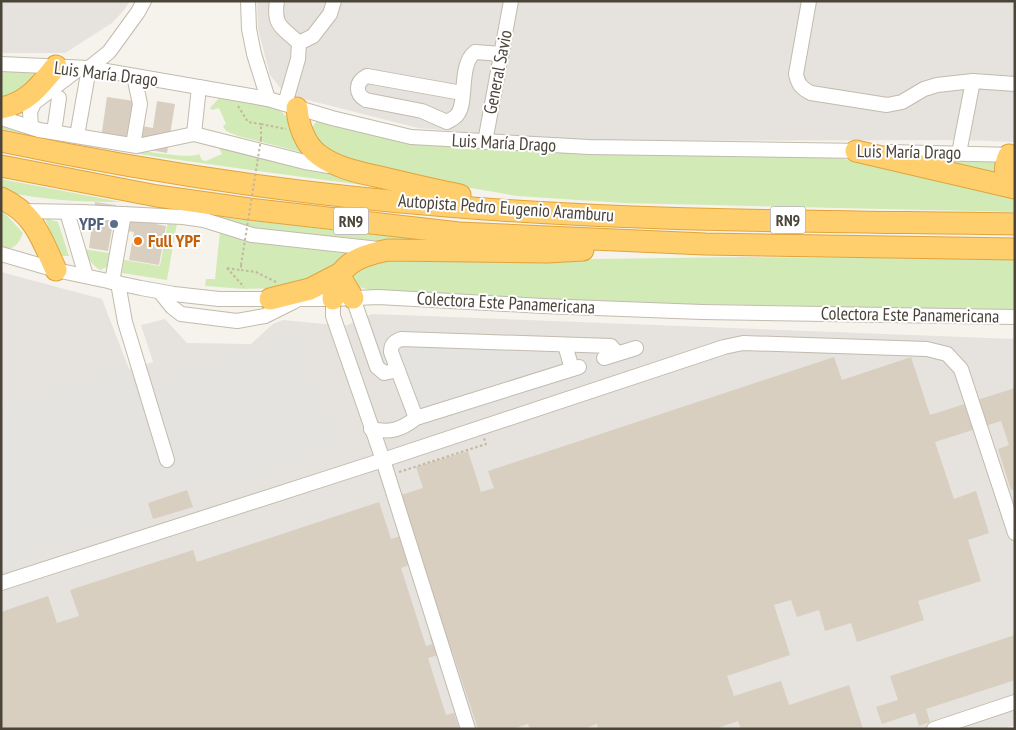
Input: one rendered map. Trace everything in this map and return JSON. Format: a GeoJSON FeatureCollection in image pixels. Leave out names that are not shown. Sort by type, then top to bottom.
{"type":"FeatureCollection","features":[{"type":"Feature","properties":{"kind":"highway"},"geometry":{"type":"LineString","coordinates":[[1,108],[18,103],[34,93],[56,66]]}},
{"type":"Feature","properties":{"kind":"highway"},"geometry":{"type":"LineString","coordinates":[[291,106],[311,148],[340,168],[432,190],[561,214]]}},
{"type":"Feature","properties":{"kind":"highway","name":"Autopista Pedro Eugenio Aramburu"},"geometry":{"type":"LineString","coordinates":[[1,141],[160,172],[259,186],[446,206],[561,214],[710,219],[1015,224]]}},
{"type":"Feature","properties":{"kind":"highway"},"geometry":{"type":"LineString","coordinates":[[856,151],[1012,187]]}},
{"type":"Feature","properties":{"kind":"highway"},"geometry":{"type":"LineString","coordinates":[[1012,155],[1006,162],[1005,173],[1012,187]]}},
{"type":"Feature","properties":{"kind":"highway","name":"Autopista Pedro Eugenio Aramburu"},"geometry":{"type":"LineString","coordinates":[[1,166],[166,198],[459,233],[705,244],[1015,249]]}},
{"type":"Feature","properties":{"kind":"highway"},"geometry":{"type":"LineString","coordinates":[[1,198],[24,212],[33,221],[56,270]]}},
{"type":"Feature","properties":{"kind":"highway"},"geometry":{"type":"LineString","coordinates":[[343,299],[334,286],[342,273],[355,260],[367,254],[388,250],[547,252],[705,244]]}},
{"type":"Feature","properties":{"kind":"highway"},"geometry":{"type":"LineString","coordinates":[[274,291],[310,289],[342,273]]}},
{"type":"Feature","properties":{"kind":"street"},"geometry":{"type":"LineString","coordinates":[[31,127],[30,112],[34,103],[109,52],[144,1]]}},
{"type":"Feature","properties":{"kind":"street"},"geometry":{"type":"LineString","coordinates":[[248,1],[249,29],[254,54],[268,99]]}},
{"type":"Feature","properties":{"kind":"street"},"geometry":{"type":"LineString","coordinates":[[277,1],[275,14],[278,23],[299,43],[291,106]]}},
{"type":"Feature","properties":{"kind":"street"},"geometry":{"type":"LineString","coordinates":[[299,43],[313,36],[330,14],[334,1]]}},
{"type":"Feature","properties":{"kind":"street","name":"General Savio"},"geometry":{"type":"LineString","coordinates":[[485,142],[512,1]]}},
{"type":"Feature","properties":{"kind":"street"},"geometry":{"type":"LineString","coordinates":[[809,1],[796,74],[797,82],[802,89],[811,93],[887,105],[902,102],[937,84],[973,80],[1015,84]]}},
{"type":"Feature","properties":{"kind":"street"},"geometry":{"type":"LineString","coordinates":[[462,93],[367,76],[359,82],[357,91],[360,97],[366,100],[422,111],[447,122],[458,115],[462,93],[467,60],[471,55],[475,52],[502,54]]}},
{"type":"Feature","properties":{"kind":"street","name":"Luis María Drago"},"geometry":{"type":"LineString","coordinates":[[1,64],[84,68],[235,93],[268,99],[387,133],[411,137],[589,147],[1012,155]]}},
{"type":"Feature","properties":{"kind":"street"},"geometry":{"type":"LineString","coordinates":[[76,136],[84,68]]}},
{"type":"Feature","properties":{"kind":"street"},"geometry":{"type":"LineString","coordinates":[[133,146],[140,104],[134,76]]}},
{"type":"Feature","properties":{"kind":"street"},"geometry":{"type":"LineString","coordinates":[[959,154],[973,80]]}},
{"type":"Feature","properties":{"kind":"street"},"geometry":{"type":"LineString","coordinates":[[194,134],[199,87]]}},
{"type":"Feature","properties":{"kind":"street"},"geometry":{"type":"LineString","coordinates":[[54,132],[59,98]]}},
{"type":"Feature","properties":{"kind":"street"},"geometry":{"type":"LineString","coordinates":[[1,118],[54,132],[133,146],[194,134],[305,162],[340,168]]}},
{"type":"Feature","properties":{"kind":"street"},"geometry":{"type":"LineString","coordinates":[[24,212],[183,217],[204,220],[252,235],[388,250]]}},
{"type":"Feature","properties":{"kind":"street"},"geometry":{"type":"LineString","coordinates":[[67,212],[86,276]]}},
{"type":"Feature","properties":{"kind":"street"},"geometry":{"type":"LineString","coordinates":[[124,214],[115,282],[125,322],[167,460]]}},
{"type":"Feature","properties":{"kind":"street","name":"Colectora Este Panamericana"},"geometry":{"type":"LineString","coordinates":[[1,254],[56,270],[160,292],[219,298],[274,291],[298,300],[378,297],[702,312],[1015,317]]}},
{"type":"Feature","properties":{"kind":"street"},"geometry":{"type":"LineString","coordinates":[[160,292],[180,314],[236,321],[265,316],[298,300]]}},
{"type":"Feature","properties":{"kind":"street"},"geometry":{"type":"LineString","coordinates":[[343,299],[377,367],[384,373],[398,370]]}},
{"type":"Feature","properties":{"kind":"street"},"geometry":{"type":"LineString","coordinates":[[343,299],[333,316],[383,460],[468,729]]}},
{"type":"Feature","properties":{"kind":"street"},"geometry":{"type":"LineString","coordinates":[[416,418],[394,360],[391,346],[394,342],[401,339],[611,346],[610,355],[636,348]]}},
{"type":"Feature","properties":{"kind":"street"},"geometry":{"type":"LineString","coordinates":[[1,583],[383,460],[724,346],[743,343],[927,349],[947,354],[961,369],[1015,533]]}},
{"type":"Feature","properties":{"kind":"street"},"geometry":{"type":"LineString","coordinates":[[371,429],[385,432],[394,431],[416,418],[575,368],[565,345]]}},
{"type":"Feature","properties":{"kind":"street"},"geometry":{"type":"LineString","coordinates":[[934,729],[1015,702]]}},
{"type":"Feature","properties":{"kind":"path"},"geometry":{"type":"LineString","coordinates":[[235,93],[237,104],[248,122],[272,127]]}},
{"type":"Feature","properties":{"kind":"path"},"geometry":{"type":"LineString","coordinates":[[241,270],[261,139],[261,124]]}},
{"type":"Feature","properties":{"kind":"path"},"geometry":{"type":"LineString","coordinates":[[244,287],[227,268],[256,272],[274,291]]}},
{"type":"Feature","properties":{"kind":"path"},"geometry":{"type":"LineString","coordinates":[[394,474],[486,444],[482,427]]}},
{"type":"Feature","properties":{"kind":"shaded area"},"geometry":{"type":"Polygon","coordinates":[[[1,1],[130,1],[112,23],[65,53],[1,53],[1,1]]]}},
{"type":"Feature","properties":{"kind":"shaded area"},"geometry":{"type":"Polygon","coordinates":[[[257,1],[1015,1],[1015,142],[961,140],[590,141],[418,128],[300,98],[281,89],[270,75],[258,29],[257,1]]]}},
{"type":"Feature","properties":{"kind":"shaded area"},"geometry":{"type":"Polygon","coordinates":[[[1,272],[102,299],[129,369],[153,362],[141,325],[165,319],[187,343],[251,344],[273,324],[283,320],[345,326],[372,314],[1015,339],[1015,725],[1003,729],[1,729],[1,272]]]}},
{"type":"Feature","properties":{"kind":"shaded area"},"geometry":{"type":"Polygon","coordinates":[[[299,331],[340,449],[222,490],[206,479],[142,500],[147,520],[1,567],[1,404],[125,365],[135,386],[167,373],[299,331]]]}},
{"type":"Feature","properties":{"kind":"shaded area"},"geometry":{"type":"Polygon","coordinates":[[[371,331],[638,339],[646,360],[410,434],[371,331]]]}},
{"type":"Feature","properties":{"kind":"green space"},"geometry":{"type":"Polygon","coordinates":[[[1,68],[32,70],[37,73],[39,78],[1,100],[1,68]]]}},
{"type":"Feature","properties":{"kind":"green space"},"geometry":{"type":"Polygon","coordinates":[[[226,95],[259,100],[276,108],[289,119],[312,155],[238,136],[226,131],[223,126],[226,124],[219,108],[212,110],[210,108],[219,98],[226,95]]]}},
{"type":"Feature","properties":{"kind":"green space"},"geometry":{"type":"Polygon","coordinates":[[[326,120],[400,141],[495,149],[832,157],[1015,195],[1015,212],[624,203],[517,196],[425,180],[331,153],[312,135],[313,126],[317,121],[326,120]]]}},
{"type":"Feature","properties":{"kind":"green space"},"geometry":{"type":"Polygon","coordinates":[[[1,123],[137,150],[188,156],[199,154],[202,160],[206,161],[222,154],[218,146],[313,168],[370,186],[185,161],[93,146],[1,129],[1,123]]]}},
{"type":"Feature","properties":{"kind":"green space"},"geometry":{"type":"Polygon","coordinates":[[[903,159],[1000,160],[998,182],[903,159]]]}},
{"type":"Feature","properties":{"kind":"green space"},"geometry":{"type":"Polygon","coordinates":[[[1,179],[121,202],[90,202],[32,197],[1,191],[1,179]]]}},
{"type":"Feature","properties":{"kind":"green space"},"geometry":{"type":"Polygon","coordinates":[[[1,209],[23,233],[17,244],[9,249],[1,249],[1,209]]]}},
{"type":"Feature","properties":{"kind":"green space"},"geometry":{"type":"Polygon","coordinates":[[[212,216],[357,233],[459,241],[394,246],[251,230],[212,216]]]}},
{"type":"Feature","properties":{"kind":"green space"},"geometry":{"type":"Polygon","coordinates":[[[45,218],[58,222],[69,256],[60,256],[45,218]]]}},
{"type":"Feature","properties":{"kind":"green space"},"geometry":{"type":"Polygon","coordinates":[[[168,221],[177,223],[167,280],[122,273],[124,260],[160,266],[168,221]]]}},
{"type":"Feature","properties":{"kind":"green space"},"geometry":{"type":"Polygon","coordinates":[[[220,232],[242,237],[357,249],[336,270],[297,287],[245,289],[205,286],[206,279],[215,279],[220,232]]]}},
{"type":"Feature","properties":{"kind":"green space"},"geometry":{"type":"Polygon","coordinates":[[[83,249],[109,253],[107,267],[100,270],[97,268],[83,249]]]}},
{"type":"Feature","properties":{"kind":"green space"},"geometry":{"type":"Polygon","coordinates":[[[377,256],[525,260],[743,257],[1015,259],[1015,311],[573,303],[378,292],[359,287],[353,276],[356,268],[377,256]]]}},
{"type":"Feature","properties":{"kind":"building"},"geometry":{"type":"Polygon","coordinates":[[[107,97],[134,101],[130,124],[153,128],[157,101],[175,104],[167,153],[149,150],[151,140],[129,136],[128,142],[101,138],[107,97]]]}},
{"type":"Feature","properties":{"kind":"building"},"geometry":{"type":"Polygon","coordinates":[[[95,202],[116,205],[114,216],[157,222],[156,224],[166,226],[159,265],[129,260],[134,232],[112,229],[108,251],[89,248],[95,202]]]}},
{"type":"Feature","properties":{"kind":"building"},"geometry":{"type":"Polygon","coordinates":[[[834,357],[842,380],[911,357],[930,415],[1015,388],[1015,489],[1011,490],[998,449],[1009,445],[1001,421],[935,442],[954,499],[976,491],[989,533],[968,540],[981,581],[918,601],[924,620],[857,642],[851,623],[825,631],[819,610],[797,617],[791,600],[774,605],[790,655],[727,676],[734,696],[781,681],[789,705],[849,685],[863,729],[741,729],[738,721],[715,729],[598,729],[597,724],[583,729],[530,729],[528,724],[512,729],[478,729],[452,651],[428,658],[446,715],[454,713],[459,729],[1,729],[1,612],[48,596],[57,623],[79,616],[70,590],[193,550],[197,562],[379,502],[391,539],[400,536],[409,565],[401,568],[426,646],[432,644],[430,637],[443,633],[398,496],[423,488],[416,467],[468,451],[481,492],[494,488],[488,471],[834,357]]]}},
{"type":"Feature","properties":{"kind":"building"},"geometry":{"type":"Polygon","coordinates":[[[187,490],[193,507],[153,519],[148,503],[187,490]]]}},
{"type":"Feature","properties":{"kind":"building"},"geometry":{"type":"Polygon","coordinates":[[[1015,635],[1015,680],[926,709],[930,722],[919,726],[915,713],[882,724],[876,707],[898,700],[890,676],[1015,635]]]}},
{"type":"Feature","properties":{"kind":"place","name":"YPF"},"geometry":{"type":"Point","coordinates":[114,224]}},
{"type":"Feature","properties":{"kind":"place","name":"Full YPF"},"geometry":{"type":"Point","coordinates":[138,241]}}]}
